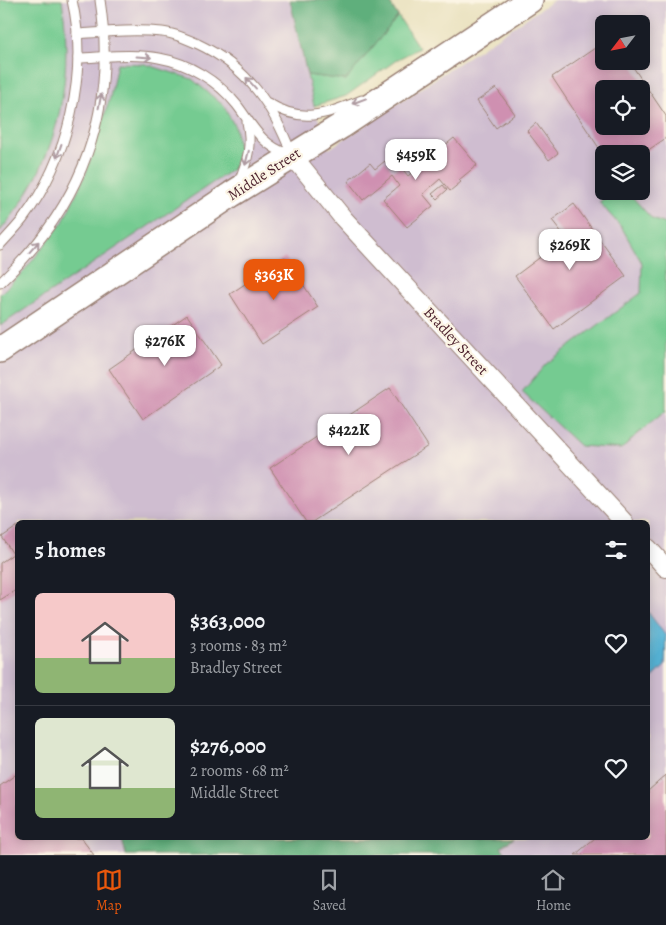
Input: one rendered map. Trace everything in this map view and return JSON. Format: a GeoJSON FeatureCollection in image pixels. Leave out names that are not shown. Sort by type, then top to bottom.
{"type":"FeatureCollection","features":[{"type":"Feature","properties":{"kind":"street","name":"Middle Street"},"geometry":{"type":"LineString","coordinates":[[0,350],[232,194],[530,0]]}},
{"type":"Feature","properties":{"kind":"street","name":"Bradley Street"},"geometry":{"type":"LineString","coordinates":[[292,155],[343,218],[622,520]]}},
{"type":"Feature","properties":{"kind":"street"},"geometry":{"type":"LineString","coordinates":[[650,550],[666,568]]}},
{"type":"Feature","properties":{"kind":"lane"},"geometry":{"type":"LineString","coordinates":[[0,245],[23,219],[41,190],[56,161],[68,126],[75,89],[78,58],[72,0]]}},
{"type":"Feature","properties":{"kind":"lane"},"geometry":{"type":"LineString","coordinates":[[0,282],[18,265],[44,235],[65,203],[81,172],[94,134],[102,92],[105,57],[100,0]]}},
{"type":"Feature","properties":{"kind":"lane"},"geometry":{"type":"LineString","coordinates":[[77,34],[136,30],[164,32],[189,39],[215,52],[239,69],[267,103],[292,155]]}},
{"type":"Feature","properties":{"kind":"lane"},"geometry":{"type":"LineString","coordinates":[[78,58],[136,56],[159,58],[180,64],[202,74],[221,89],[275,150],[292,155]]}},
{"type":"Feature","properties":{"kind":"lane"},"geometry":{"type":"LineString","coordinates":[[267,103],[280,111],[309,116],[327,113],[404,83]]}},
{"type":"Feature","properties":{"kind":"lane"},"geometry":{"type":"LineString","coordinates":[[232,194],[244,171],[249,153],[250,135],[247,119]]}},
{"type":"Feature","properties":{"kind":"shaded area"},"geometry":{"type":"Polygon","coordinates":[[[0,0],[290,0],[314,106],[329,149],[554,0],[666,0],[666,855],[507,855],[501,847],[511,840],[650,840],[650,520],[15,520],[15,840],[122,840],[126,855],[0,855],[0,0]]]}},
{"type":"Feature","properties":{"kind":"green space"},"geometry":{"type":"Polygon","coordinates":[[[0,0],[62,0],[66,63],[57,123],[48,151],[35,179],[19,206],[0,231],[0,0]]]}},
{"type":"Feature","properties":{"kind":"green space"},"geometry":{"type":"Polygon","coordinates":[[[290,0],[388,0],[398,16],[346,80],[307,75],[290,0]]]}},
{"type":"Feature","properties":{"kind":"green space"},"geometry":{"type":"Polygon","coordinates":[[[398,16],[419,48],[398,59],[346,96],[314,106],[307,75],[346,80],[398,16]]]}},
{"type":"Feature","properties":{"kind":"green space"},"geometry":{"type":"Polygon","coordinates":[[[117,63],[145,64],[192,79],[224,106],[235,127],[239,151],[233,169],[0,326],[0,294],[24,271],[63,222],[86,173],[110,98],[117,63]]]}},
{"type":"Feature","properties":{"kind":"green space"},"geometry":{"type":"Polygon","coordinates":[[[602,200],[635,200],[652,219],[666,224],[666,411],[637,434],[622,449],[580,446],[522,392],[546,364],[641,293],[642,263],[622,228],[599,202],[602,200]]]}},
{"type":"Feature","properties":{"kind":"green space"},"geometry":{"type":"Polygon","coordinates":[[[122,840],[511,840],[501,847],[507,855],[126,855],[122,840]]]}},
{"type":"Feature","properties":{"kind":"water"},"geometry":{"type":"Polygon","coordinates":[[[650,615],[666,636],[665,666],[650,680],[650,615]]]}},
{"type":"Feature","properties":{"kind":"building"},"geometry":{"type":"Polygon","coordinates":[[[595,48],[595,70],[635,70],[642,80],[595,80],[595,135],[650,135],[650,92],[666,116],[666,138],[650,149],[650,145],[597,145],[552,77],[595,48]]]}},
{"type":"Feature","properties":{"kind":"building"},"geometry":{"type":"Polygon","coordinates":[[[496,88],[515,114],[496,128],[477,101],[496,88]]]}},
{"type":"Feature","properties":{"kind":"building"},"geometry":{"type":"Polygon","coordinates":[[[536,123],[558,153],[549,160],[527,131],[536,123]]]}},
{"type":"Feature","properties":{"kind":"building"},"geometry":{"type":"Polygon","coordinates":[[[454,138],[477,165],[459,180],[461,182],[450,191],[440,179],[423,194],[433,206],[407,227],[383,199],[399,186],[392,176],[363,200],[348,181],[370,163],[375,169],[385,161],[393,171],[400,166],[408,176],[454,138]]]}},
{"type":"Feature","properties":{"kind":"building"},"geometry":{"type":"Polygon","coordinates":[[[443,185],[447,190],[437,199],[432,194],[443,185]]]}},
{"type":"Feature","properties":{"kind":"building"},"geometry":{"type":"Polygon","coordinates":[[[574,204],[626,276],[554,329],[515,276],[566,238],[552,220],[574,204]]]}},
{"type":"Feature","properties":{"kind":"building"},"geometry":{"type":"Polygon","coordinates":[[[285,257],[318,307],[262,344],[230,294],[285,257]]]}},
{"type":"Feature","properties":{"kind":"building"},"geometry":{"type":"Polygon","coordinates":[[[187,315],[221,365],[143,419],[109,369],[187,315]]]}},
{"type":"Feature","properties":{"kind":"building"},"geometry":{"type":"Polygon","coordinates":[[[390,388],[428,446],[315,520],[305,520],[270,468],[390,388]]]}},
{"type":"Feature","properties":{"kind":"building"},"geometry":{"type":"Polygon","coordinates":[[[15,528],[15,591],[0,600],[0,563],[13,554],[2,537],[15,528]]]}},
{"type":"Feature","properties":{"kind":"building"},"geometry":{"type":"Polygon","coordinates":[[[15,775],[15,840],[83,840],[94,855],[0,855],[0,786],[15,775]]]}},
{"type":"Feature","properties":{"kind":"building"},"geometry":{"type":"Polygon","coordinates":[[[666,775],[666,855],[575,855],[593,840],[650,840],[650,789],[666,775]]]}}]}
